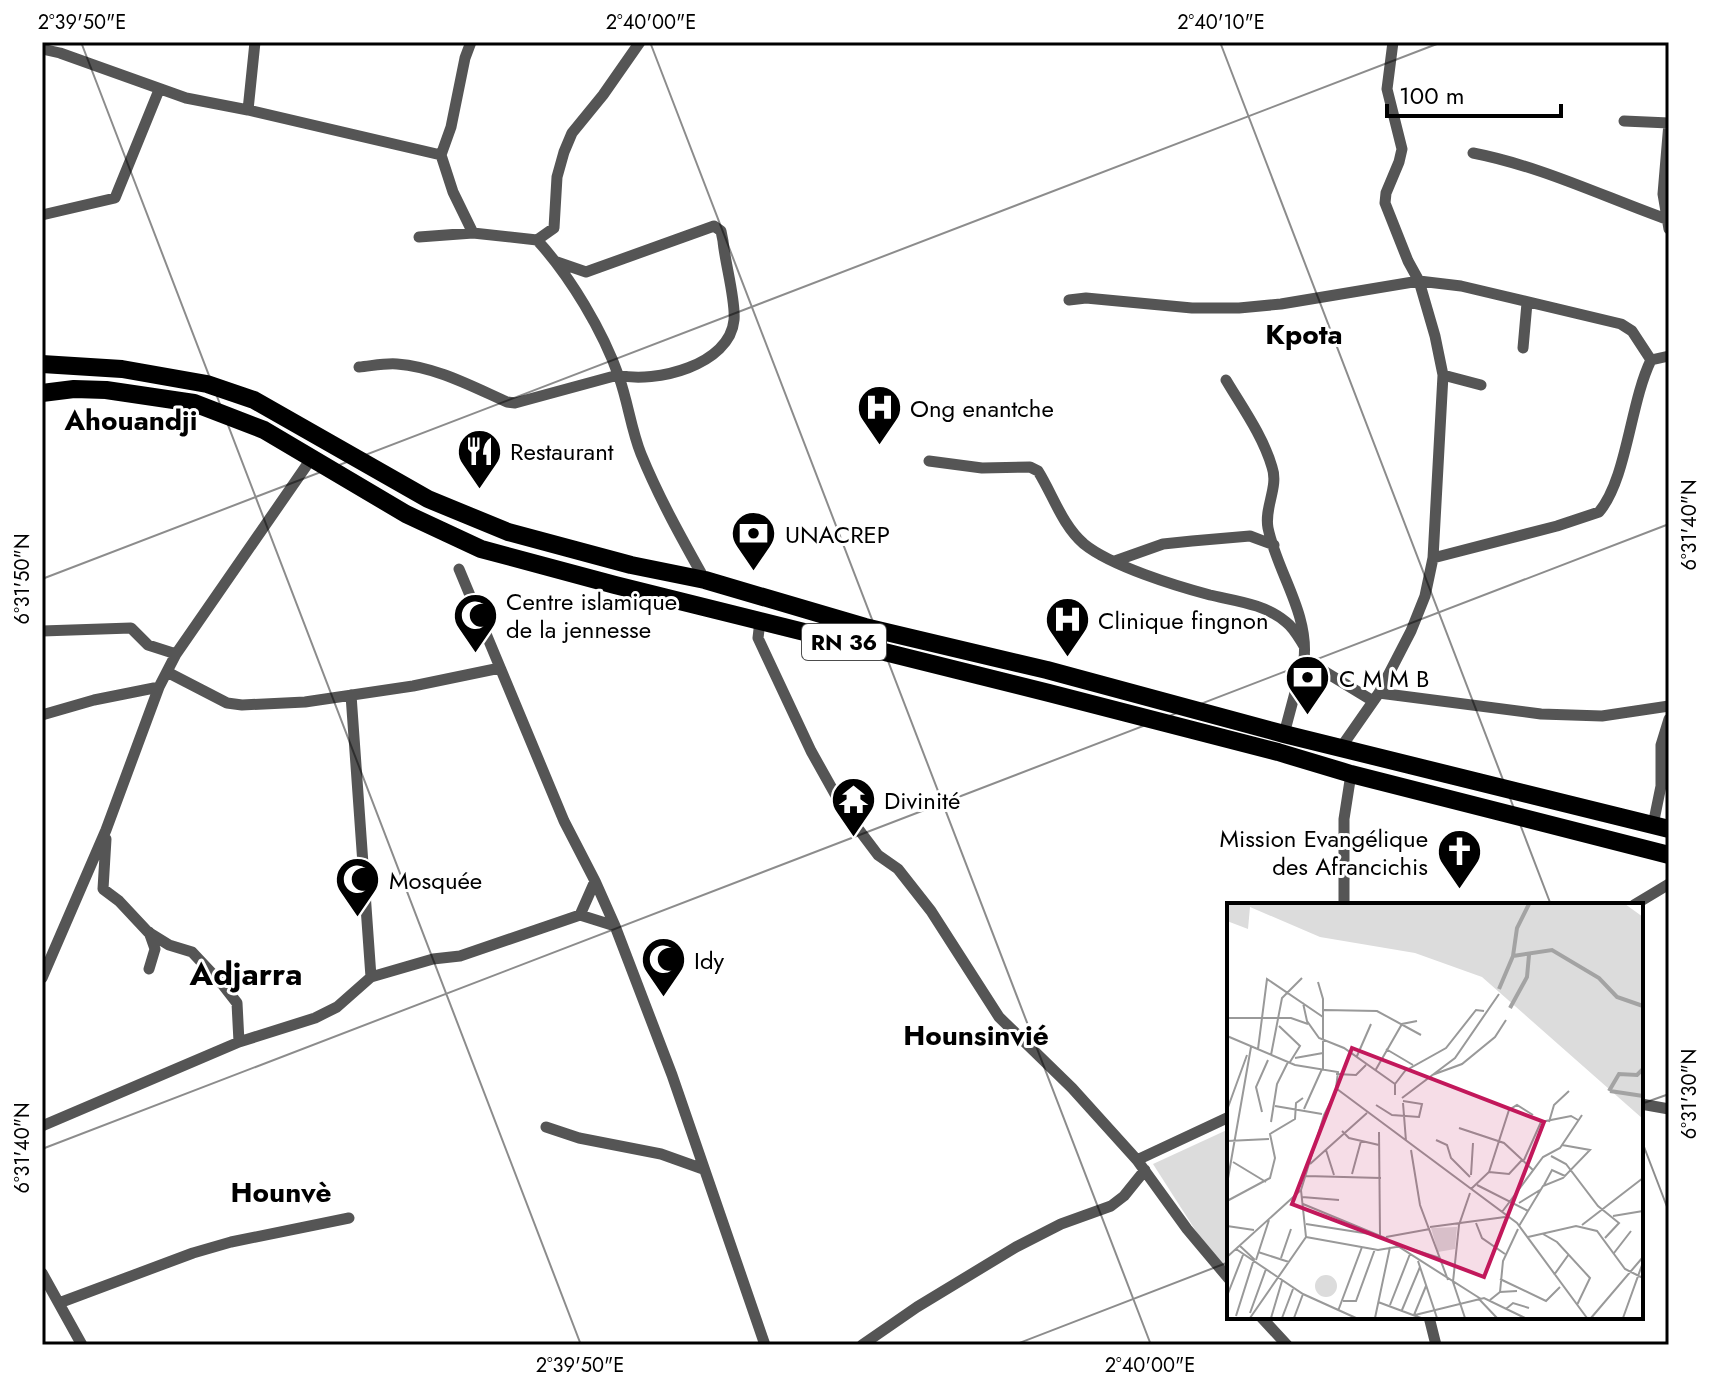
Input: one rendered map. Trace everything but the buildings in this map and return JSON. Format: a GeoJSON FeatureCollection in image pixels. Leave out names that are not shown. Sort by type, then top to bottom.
{"type":"FeatureCollection","features":[{"type":"Feature","properties":{"kind":"main road","name":"RN 36"},"geometry":{"type":"LineString","coordinates":[[42,364],[122,369],[216,387],[254,400],[428,499],[508,532],[631,565],[705,580],[865,627],[1047,670],[1284,734],[1661,827]]}},
{"type":"Feature","properties":{"kind":"main road","name":"RN 36"},"geometry":{"type":"LineString","coordinates":[[42,393],[74,389],[106,390],[194,403],[264,430],[436,530],[481,549],[1669,855]]}},
{"type":"Feature","properties":{"kind":"street"},"geometry":{"type":"LineString","coordinates":[[248,110],[255,42]]}},
{"type":"Feature","properties":{"kind":"street"},"geometry":{"type":"LineString","coordinates":[[471,42],[451,127],[441,155],[453,192],[473,233]]}},
{"type":"Feature","properties":{"kind":"street"},"geometry":{"type":"LineString","coordinates":[[419,237],[473,233],[537,240],[554,228],[557,177],[572,133],[640,42]]}},
{"type":"Feature","properties":{"kind":"street"},"geometry":{"type":"LineString","coordinates":[[1342,746],[1376,697],[1411,631],[1425,596],[1433,558],[1443,375],[1419,281],[1385,203],[1402,149],[1387,89],[1393,42]]}},
{"type":"Feature","properties":{"kind":"street"},"geometry":{"type":"LineString","coordinates":[[42,49],[60,47],[159,90],[186,98],[441,155]]}},
{"type":"Feature","properties":{"kind":"street"},"geometry":{"type":"LineString","coordinates":[[42,215],[115,198],[159,90]]}},
{"type":"Feature","properties":{"kind":"street"},"geometry":{"type":"LineString","coordinates":[[1473,153],[1521,164],[1667,224],[1663,194],[1669,123],[1624,121]]}},
{"type":"Feature","properties":{"kind":"street"},"geometry":{"type":"LineString","coordinates":[[359,367],[394,363],[406,365],[458,378],[515,403],[618,375],[633,378],[680,372],[710,355],[731,336],[734,313],[721,231],[714,226],[586,272],[557,262]]}},
{"type":"Feature","properties":{"kind":"street"},"geometry":{"type":"LineString","coordinates":[[537,240],[557,262],[599,334],[618,375],[629,421],[645,463],[705,580]]}},
{"type":"Feature","properties":{"kind":"street"},"geometry":{"type":"LineString","coordinates":[[1069,300],[1086,298],[1143,305],[1239,308],[1419,281],[1461,286],[1621,324],[1632,331],[1651,360]]}},
{"type":"Feature","properties":{"kind":"street"},"geometry":{"type":"LineString","coordinates":[[1523,348],[1527,303]]}},
{"type":"Feature","properties":{"kind":"street"},"geometry":{"type":"LineString","coordinates":[[1651,360],[1669,356]]}},
{"type":"Feature","properties":{"kind":"street"},"geometry":{"type":"LineString","coordinates":[[1433,558],[1599,512],[1614,484],[1642,379],[1651,360]]}},
{"type":"Feature","properties":{"kind":"street"},"geometry":{"type":"LineString","coordinates":[[1443,375],[1481,385]]}},
{"type":"Feature","properties":{"kind":"street"},"geometry":{"type":"LineString","coordinates":[[1226,380],[1272,464],[1274,481],[1267,516],[1297,611],[1304,653],[1284,734]]}},
{"type":"Feature","properties":{"kind":"street"},"geometry":{"type":"LineString","coordinates":[[42,978],[106,830],[159,687],[176,654],[311,459]]}},
{"type":"Feature","properties":{"kind":"street"},"geometry":{"type":"LineString","coordinates":[[929,461],[982,468],[1030,467],[1038,471],[1069,527],[1082,542],[1100,555],[1170,583],[1252,604],[1272,613],[1293,629],[1304,653],[1376,697],[1541,714],[1602,716],[1669,706]]}},
{"type":"Feature","properties":{"kind":"street"},"geometry":{"type":"LineString","coordinates":[[1115,561],[1163,544],[1206,539],[1250,536],[1274,545]]}},
{"type":"Feature","properties":{"kind":"street"},"geometry":{"type":"LineString","coordinates":[[459,569],[574,842],[615,926],[672,1075],[765,1345]]}},
{"type":"Feature","properties":{"kind":"street"},"geometry":{"type":"LineString","coordinates":[[760,621],[758,638],[811,751],[844,810],[878,855],[898,869],[924,901],[999,1017],[1072,1088],[1137,1160],[1187,1229],[1227,1277]]}},
{"type":"Feature","properties":{"kind":"street"},"geometry":{"type":"LineString","coordinates":[[42,631],[131,628],[148,645],[176,654]]}},
{"type":"Feature","properties":{"kind":"street"},"geometry":{"type":"LineString","coordinates":[[167,672],[234,705],[305,702],[500,668]]}},
{"type":"Feature","properties":{"kind":"street"},"geometry":{"type":"LineString","coordinates":[[42,715],[94,700],[159,687]]}},
{"type":"Feature","properties":{"kind":"street"},"geometry":{"type":"LineString","coordinates":[[351,695],[371,977]]}},
{"type":"Feature","properties":{"kind":"street"},"geometry":{"type":"LineString","coordinates":[[1661,827],[1661,745],[1669,719]]}},
{"type":"Feature","properties":{"kind":"street"},"geometry":{"type":"LineString","coordinates":[[1344,903],[1344,819],[1351,774]]}},
{"type":"Feature","properties":{"kind":"street"},"geometry":{"type":"LineString","coordinates":[[106,830],[103,889],[148,932],[169,945],[192,952],[223,985],[237,1003],[239,1042]]}},
{"type":"Feature","properties":{"kind":"street"},"geometry":{"type":"LineString","coordinates":[[580,915],[595,881]]}},
{"type":"Feature","properties":{"kind":"street"},"geometry":{"type":"LineString","coordinates":[[1637,903],[1669,884]]}},
{"type":"Feature","properties":{"kind":"street"},"geometry":{"type":"LineString","coordinates":[[42,1126],[239,1042],[315,1018],[337,1007],[371,977],[433,959],[460,956],[580,915],[615,926]]}},
{"type":"Feature","properties":{"kind":"street"},"geometry":{"type":"LineString","coordinates":[[148,932],[155,949],[149,969]]}},
{"type":"Feature","properties":{"kind":"street"},"geometry":{"type":"LineString","coordinates":[[1643,1104],[1669,1109]]}},
{"type":"Feature","properties":{"kind":"street"},"geometry":{"type":"LineString","coordinates":[[1137,1160],[1227,1118]]}},
{"type":"Feature","properties":{"kind":"street"},"geometry":{"type":"LineString","coordinates":[[546,1127],[608,1145],[661,1154],[703,1169]]}},
{"type":"Feature","properties":{"kind":"street"},"geometry":{"type":"LineString","coordinates":[[862,1345],[917,1307],[1016,1247],[1061,1224],[1111,1206],[1124,1196],[1145,1170]]}},
{"type":"Feature","properties":{"kind":"street"},"geometry":{"type":"LineString","coordinates":[[59,1303],[193,1253],[231,1242],[349,1218]]}},
{"type":"Feature","properties":{"kind":"street"},"geometry":{"type":"LineString","coordinates":[[42,1273],[82,1345]]}},
{"type":"Feature","properties":{"kind":"street"},"geometry":{"type":"LineString","coordinates":[[1263,1319],[1287,1345]]}},
{"type":"Feature","properties":{"kind":"street"},"geometry":{"type":"LineString","coordinates":[[1430,1319],[1436,1345]]}},
{"type":"Feature","properties":{"kind":"shaded area"},"geometry":{"type":"Polygon","coordinates":[[[1227,1130],[1227,1269],[1201,1239],[1153,1164],[1227,1130]]]}},
{"type":"Feature","properties":{"kind":"place","name":"Ong enantche"},"geometry":{"type":"Point","coordinates":[879,447]}},
{"type":"Feature","properties":{"kind":"place","name":"Restaurant"},"geometry":{"type":"Point","coordinates":[479,490]}},
{"type":"Feature","properties":{"kind":"place","name":"UNACREP"},"geometry":{"type":"Point","coordinates":[754,573]}},
{"type":"Feature","properties":{"kind":"place","name":"Centre islamique de la jennesse"},"geometry":{"type":"Point","coordinates":[475,654]}},
{"type":"Feature","properties":{"kind":"place","name":"Clinique fingnon"},"geometry":{"type":"Point","coordinates":[1067,659]}},
{"type":"Feature","properties":{"kind":"place","name":"C M M B"},"geometry":{"type":"Point","coordinates":[1308,717]}},
{"type":"Feature","properties":{"kind":"place","name":"Divinité"},"geometry":{"type":"Point","coordinates":[853,839]}},
{"type":"Feature","properties":{"kind":"place","name":"Mission Evangélique des Afrancichis"},"geometry":{"type":"Point","coordinates":[1459,891]}},
{"type":"Feature","properties":{"kind":"place","name":"Mosquée"},"geometry":{"type":"Point","coordinates":[358,919]}},
{"type":"Feature","properties":{"kind":"place","name":"Idy"},"geometry":{"type":"Point","coordinates":[663,999]}},
{"type":"Feature","properties":{"kind":"district","name":"Kpota"},"geometry":{"type":"Point","coordinates":[1304,334]}},
{"type":"Feature","properties":{"kind":"district","name":"Ahouandji"},"geometry":{"type":"Point","coordinates":[131,420]}},
{"type":"Feature","properties":{"kind":"district","name":"Adjarra"},"geometry":{"type":"Point","coordinates":[246,974]}},
{"type":"Feature","properties":{"kind":"district","name":"Hounsinvié"},"geometry":{"type":"Point","coordinates":[976,1035]}},
{"type":"Feature","properties":{"kind":"district","name":"Hounvè"},"geometry":{"type":"Point","coordinates":[281,1192]}}]}
